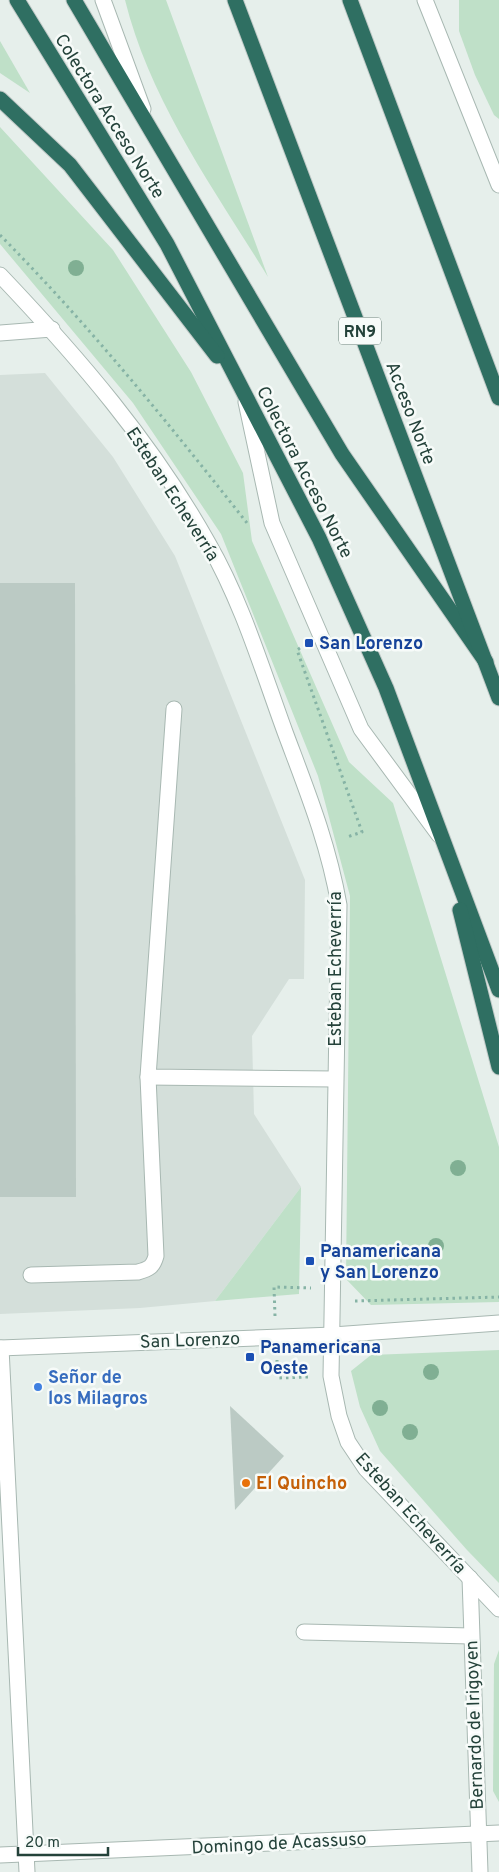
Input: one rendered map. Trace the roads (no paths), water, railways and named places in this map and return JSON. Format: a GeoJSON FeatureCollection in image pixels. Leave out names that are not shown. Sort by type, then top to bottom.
{"type":"FeatureCollection","features":[{"type":"Feature","properties":{"kind":"highway","name":"Colectora Acceso Norte"},"geometry":{"type":"LineString","coordinates":[[17,0],[167,244],[319,538],[378,670],[499,990]]}},
{"type":"Feature","properties":{"kind":"highway"},"geometry":{"type":"LineString","coordinates":[[74,0],[342,454],[486,662]]}},
{"type":"Feature","properties":{"kind":"highway","name":"Acceso Norte"},"geometry":{"type":"LineString","coordinates":[[235,0],[499,698]]}},
{"type":"Feature","properties":{"kind":"highway"},"geometry":{"type":"LineString","coordinates":[[350,0],[499,398]]}},
{"type":"Feature","properties":{"kind":"highway"},"geometry":{"type":"LineString","coordinates":[[0,99],[70,165],[244,391]]}},
{"type":"Feature","properties":{"kind":"highway"},"geometry":{"type":"LineString","coordinates":[[444,843],[499,1067]]}},
{"type":"Feature","properties":{"kind":"street"},"geometry":{"type":"LineString","coordinates":[[103,0],[147,121]]}},
{"type":"Feature","properties":{"kind":"street"},"geometry":{"type":"LineString","coordinates":[[426,0],[499,185]]}},
{"type":"Feature","properties":{"kind":"street","name":"Esteban Echeverría"},"geometry":{"type":"LineString","coordinates":[[0,275],[52,329],[111,400],[165,476],[208,543],[234,596],[254,648],[326,843],[339,905],[331,1376],[339,1416],[348,1442],[366,1469],[499,1608]]}},
{"type":"Feature","properties":{"kind":"street"},"geometry":{"type":"LineString","coordinates":[[0,333],[52,329]]}},
{"type":"Feature","properties":{"kind":"street"},"geometry":{"type":"LineString","coordinates":[[244,391],[272,523],[361,729],[444,843]]}},
{"type":"Feature","properties":{"kind":"street"},"geometry":{"type":"LineString","coordinates":[[31,1275],[138,1272],[149,1269],[154,1264],[156,1256],[148,1077],[174,709]]}},
{"type":"Feature","properties":{"kind":"street"},"geometry":{"type":"LineString","coordinates":[[148,1077],[335,1080]]}},
{"type":"Feature","properties":{"kind":"street","name":"San Lorenzo"},"geometry":{"type":"LineString","coordinates":[[0,1348],[333,1335],[499,1323]]}},
{"type":"Feature","properties":{"kind":"street"},"geometry":{"type":"LineString","coordinates":[[0,1348],[26,1872]]}},
{"type":"Feature","properties":{"kind":"street","name":"Bernardo de Irigoyen"},"geometry":{"type":"LineString","coordinates":[[470,1578],[480,1872]]}},
{"type":"Feature","properties":{"kind":"street"},"geometry":{"type":"LineString","coordinates":[[304,1632],[471,1636]]}},
{"type":"Feature","properties":{"kind":"street","name":"Domingo de Acassuso"},"geometry":{"type":"LineString","coordinates":[[0,1856],[499,1833]]}},
{"type":"Feature","properties":{"kind":"place","name":"San Lorenzo"},"geometry":{"type":"Point","coordinates":[309,643]}},
{"type":"Feature","properties":{"kind":"place","name":"Panamericana y San Lorenzo"},"geometry":{"type":"Point","coordinates":[310,1261]}},
{"type":"Feature","properties":{"kind":"place","name":"Panamericana Oeste"},"geometry":{"type":"Point","coordinates":[250,1357]}},
{"type":"Feature","properties":{"kind":"place","name":"Señor de los Milagros"},"geometry":{"type":"Point","coordinates":[38,1387]}},
{"type":"Feature","properties":{"kind":"place","name":"El Quincho"},"geometry":{"type":"Point","coordinates":[246,1483]}}]}
